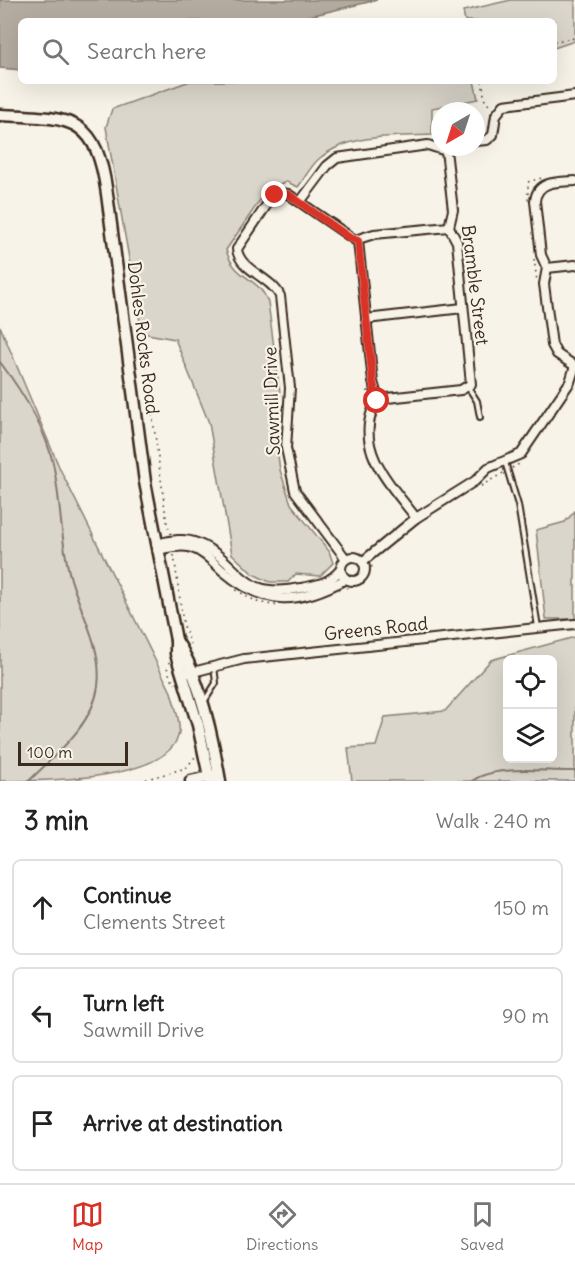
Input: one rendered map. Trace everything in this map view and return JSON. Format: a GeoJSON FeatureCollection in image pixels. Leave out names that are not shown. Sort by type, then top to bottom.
{"type":"FeatureCollection","features":[{"type":"Feature","properties":{"kind":"street"},"geometry":{"type":"LineString","coordinates":[[485,140],[493,135],[496,115],[504,105],[575,96]]}},
{"type":"Feature","properties":{"kind":"street","name":"Dohles Rocks Road"},"geometry":{"type":"LineString","coordinates":[[0,115],[66,121],[87,133],[99,151],[156,547],[176,640],[184,651],[186,673],[198,725],[215,779]]}},
{"type":"Feature","properties":{"kind":"street"},"geometry":{"type":"LineString","coordinates":[[300,202],[327,166],[337,158],[431,146]]}},
{"type":"Feature","properties":{"kind":"street","name":"Bramble Street"},"geometry":{"type":"LineString","coordinates":[[450,156],[453,210],[449,227],[457,242],[471,378],[468,387]]}},
{"type":"Feature","properties":{"kind":"street"},"geometry":{"type":"LineString","coordinates":[[362,562],[416,518],[475,482],[488,468],[517,457],[530,443],[570,381],[575,366],[557,354],[552,345],[544,284],[547,268],[541,253],[535,195],[547,184],[575,181]]}},
{"type":"Feature","properties":{"kind":"street","name":"Sawmill Drive"},"geometry":{"type":"LineString","coordinates":[[346,560],[295,491],[286,448],[291,393],[280,296],[272,284],[242,261],[237,252],[240,242],[275,195],[286,193],[350,238],[358,241]]}},
{"type":"Feature","properties":{"kind":"street"},"geometry":{"type":"LineString","coordinates":[[416,518],[377,466],[371,453],[369,431],[372,411],[378,399],[373,386],[358,241],[374,234],[449,227]]}},
{"type":"Feature","properties":{"kind":"street"},"geometry":{"type":"LineString","coordinates":[[547,268],[575,265]]}},
{"type":"Feature","properties":{"kind":"street"},"geometry":{"type":"LineString","coordinates":[[366,319],[463,308]]}},
{"type":"Feature","properties":{"kind":"street"},"geometry":{"type":"LineString","coordinates":[[378,399],[461,390],[468,387]]}},
{"type":"Feature","properties":{"kind":"street"},"geometry":{"type":"LineString","coordinates":[[179,540],[198,543],[248,583],[267,591],[280,592],[321,584],[334,577],[346,560],[356,558],[362,562],[365,569],[363,576],[353,581],[346,579],[316,592],[281,599],[268,598],[245,589],[195,549],[179,546],[156,547],[179,540]]}},
{"type":"Feature","properties":{"kind":"street"},"geometry":{"type":"LineString","coordinates":[[341,568],[346,579]]}},
{"type":"Feature","properties":{"kind":"street","name":"Greens Road"},"geometry":{"type":"LineString","coordinates":[[186,673],[244,659],[575,624]]}},
{"type":"Feature","properties":{"kind":"street","name":"Dohles Rocks Road"},"geometry":{"type":"LineString","coordinates":[[186,673],[202,705],[215,779]]}},
{"type":"Feature","properties":{"kind":"street"},"geometry":{"type":"LineString","coordinates":[[191,781],[215,779]]}},
{"type":"Feature","properties":{"kind":"lane","name":"Bramble Street"},"geometry":{"type":"LineString","coordinates":[[468,387],[477,400],[480,417]]}},
{"type":"Feature","properties":{"kind":"lane"},"geometry":{"type":"LineString","coordinates":[[505,462],[518,505],[538,627]]}},
{"type":"Feature","properties":{"kind":"lane"},"geometry":{"type":"LineString","coordinates":[[202,705],[216,683],[213,665]]}},
{"type":"Feature","properties":{"kind":"path"},"geometry":{"type":"LineString","coordinates":[[557,41],[575,38]]}},
{"type":"Feature","properties":{"kind":"path"},"geometry":{"type":"LineString","coordinates":[[482,84],[485,101],[492,107]]}},
{"type":"Feature","properties":{"kind":"path"},"geometry":{"type":"LineString","coordinates":[[142,337],[166,524],[171,536],[175,534]]}},
{"type":"Feature","properties":{"kind":"path"},"geometry":{"type":"LineString","coordinates":[[366,405],[367,389]]}},
{"type":"Feature","properties":{"kind":"path"},"geometry":{"type":"LineString","coordinates":[[173,550],[183,623],[190,646]]}},
{"type":"Feature","properties":{"kind":"path"},"geometry":{"type":"LineString","coordinates":[[343,588],[364,583],[376,559]]}},
{"type":"Feature","properties":{"kind":"path"},"geometry":{"type":"LineString","coordinates":[[140,781],[186,768],[192,763],[197,764]]}},
{"type":"Feature","properties":{"kind":"shaded area"},"geometry":{"type":"Polygon","coordinates":[[[0,0],[377,0],[302,18],[18,18],[18,70],[0,68],[0,0]]]}},
{"type":"Feature","properties":{"kind":"shaded area"},"geometry":{"type":"Polygon","coordinates":[[[511,0],[575,0],[575,41],[557,47],[557,18],[464,18],[463,11],[511,0]]]}},
{"type":"Feature","properties":{"kind":"shaded area"},"geometry":{"type":"Polygon","coordinates":[[[182,84],[475,84],[478,99],[463,102],[431,102],[431,135],[373,138],[345,144],[317,161],[298,187],[287,182],[269,187],[226,250],[235,267],[259,288],[268,302],[280,393],[275,434],[280,470],[291,504],[329,551],[333,563],[320,576],[296,574],[288,582],[270,582],[253,574],[232,554],[209,423],[175,339],[142,333],[106,127],[112,109],[182,84]]]}},
{"type":"Feature","properties":{"kind":"shaded area"},"geometry":{"type":"Polygon","coordinates":[[[0,326],[60,469],[171,692],[178,718],[179,733],[171,749],[154,761],[130,769],[74,778],[0,781],[0,326]]]}},
{"type":"Feature","properties":{"kind":"shaded area"},"geometry":{"type":"Polygon","coordinates":[[[575,511],[575,619],[546,619],[536,530],[565,522],[575,511]]]}},
{"type":"Feature","properties":{"kind":"shaded area"},"geometry":{"type":"Polygon","coordinates":[[[575,637],[575,781],[352,781],[348,748],[376,746],[385,717],[445,711],[491,660],[503,657],[503,763],[557,763],[557,655],[509,655],[575,637]]]}},
{"type":"Feature","properties":{"kind":"waterway"},"geometry":{"type":"LineString","coordinates":[[0,362],[31,410],[49,450],[56,477],[62,534],[70,576],[90,630],[99,672],[95,700],[89,714],[61,750],[29,781]]}},
{"type":"Feature","properties":{"kind":"waterway"},"geometry":{"type":"LineString","coordinates":[[472,781],[493,772],[575,771]]}},
{"type":"Feature","properties":{"kind":"route"},"geometry":{"type":"LineString","coordinates":[[275,195],[288,194],[350,238],[358,241],[373,386],[377,394],[377,401]]}}]}
